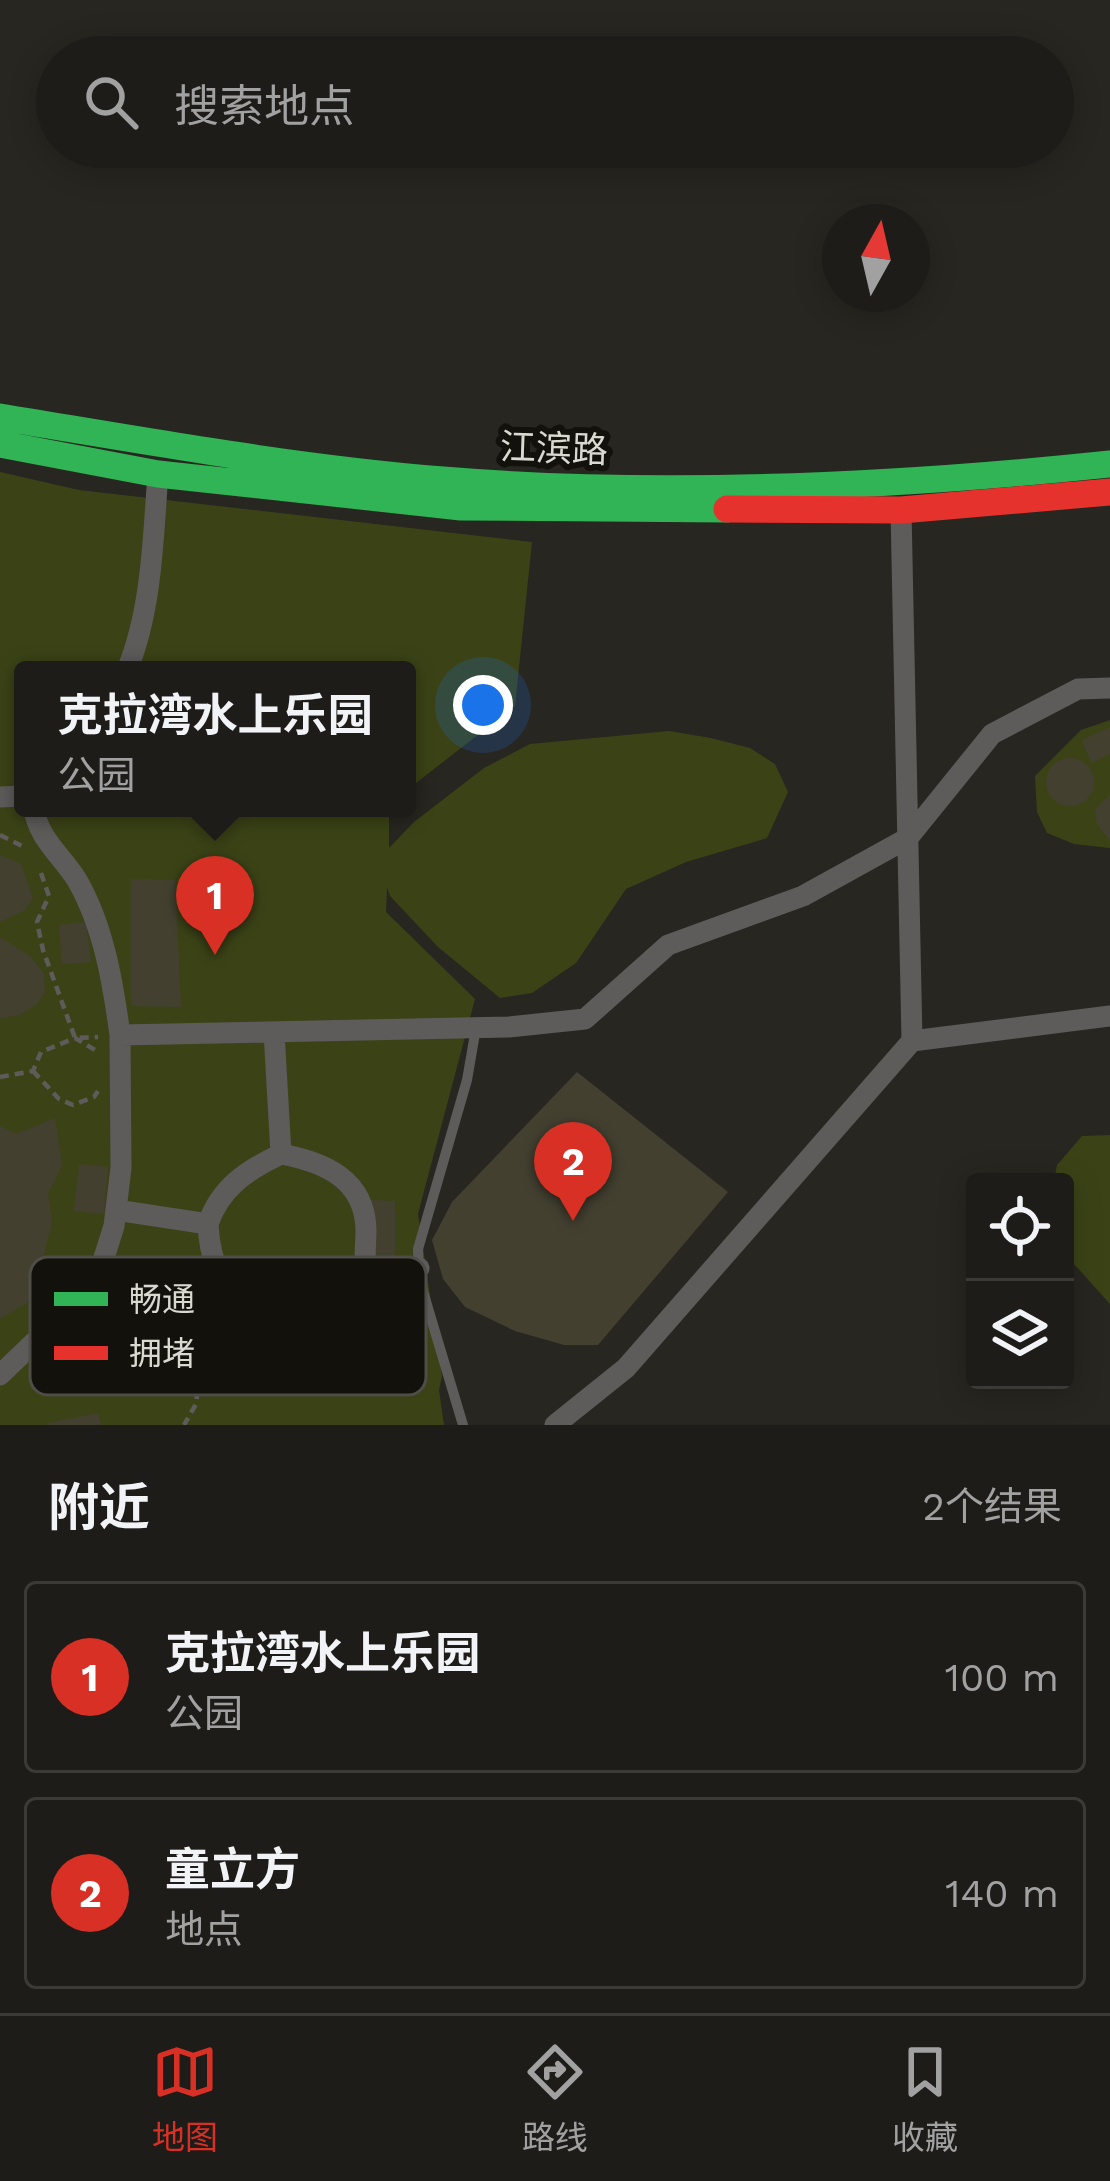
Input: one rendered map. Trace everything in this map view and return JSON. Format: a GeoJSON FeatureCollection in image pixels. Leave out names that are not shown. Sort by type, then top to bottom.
{"type":"FeatureCollection","features":[{"type":"Feature","properties":{"kind":"main road","name":"江滨路"},"geometry":{"type":"LineString","coordinates":[[0,418],[284,463],[447,481],[809,486],[1003,476],[1110,464]]}},
{"type":"Feature","properties":{"kind":"main road","name":"江滨路"},"geometry":{"type":"LineString","coordinates":[[0,444],[158,474],[461,507],[901,510],[1110,492]]}},
{"type":"Feature","properties":{"kind":"street"},"geometry":{"type":"LineString","coordinates":[[131,661],[146,594],[158,474]]}},
{"type":"Feature","properties":{"kind":"street"},"geometry":{"type":"LineString","coordinates":[[901,510],[912,1041]]}},
{"type":"Feature","properties":{"kind":"street"},"geometry":{"type":"LineString","coordinates":[[120,1035],[476,1028],[585,1019],[668,945],[803,896],[908,838],[992,734],[1078,688],[1110,688]]}},
{"type":"Feature","properties":{"kind":"street"},"geometry":{"type":"LineString","coordinates":[[35,817],[77,881],[112,977],[120,1035],[122,1168],[103,1257]]}},
{"type":"Feature","properties":{"kind":"street"},"geometry":{"type":"LineString","coordinates":[[555,1425],[626,1368],[912,1041],[1110,1016]]}},
{"type":"Feature","properties":{"kind":"street"},"geometry":{"type":"LineString","coordinates":[[274,1032],[281,1154]]}},
{"type":"Feature","properties":{"kind":"street"},"geometry":{"type":"LineString","coordinates":[[211,1257],[208,1224],[214,1206],[248,1170],[281,1154],[312,1160],[338,1172],[357,1195],[366,1222],[367,1257]]}},
{"type":"Feature","properties":{"kind":"street"},"geometry":{"type":"LineString","coordinates":[[116,1210],[208,1224]]}},
{"type":"Feature","properties":{"kind":"street"},"geometry":{"type":"LineString","coordinates":[[0,1375],[30,1346]]}},
{"type":"Feature","properties":{"kind":"lane"},"geometry":{"type":"LineString","coordinates":[[418,1257],[467,1080],[476,1028]]}},
{"type":"Feature","properties":{"kind":"lane"},"geometry":{"type":"LineString","coordinates":[[426,1292],[464,1425]]}},
{"type":"Feature","properties":{"kind":"path"},"geometry":{"type":"LineString","coordinates":[[0,835],[34,853]]}},
{"type":"Feature","properties":{"kind":"path"},"geometry":{"type":"LineString","coordinates":[[42,874],[49,896],[37,922],[40,936],[75,1038],[99,1052]]}},
{"type":"Feature","properties":{"kind":"path"},"geometry":{"type":"LineString","coordinates":[[33,1071],[41,1052],[75,1038],[120,1035]]}},
{"type":"Feature","properties":{"kind":"path"},"geometry":{"type":"LineString","coordinates":[[0,1077],[33,1071]]}},
{"type":"Feature","properties":{"kind":"path"},"geometry":{"type":"LineString","coordinates":[[33,1071],[59,1099],[73,1105],[94,1097],[108,1078]]}},
{"type":"Feature","properties":{"kind":"path"},"geometry":{"type":"LineString","coordinates":[[184,1425],[197,1395]]}},
{"type":"Feature","properties":{"kind":"green space"},"geometry":{"type":"Polygon","coordinates":[[[0,472],[79,490],[532,542],[515,706],[416,783],[416,661],[14,661],[14,817],[389,817],[389,848],[414,822],[484,768],[530,744],[669,731],[750,748],[775,764],[788,792],[767,838],[686,862],[626,889],[576,963],[532,993],[500,998],[438,947],[387,887],[386,912],[475,999],[418,1214],[424,1257],[30,1257],[30,1395],[426,1395],[426,1268],[444,1425],[0,1425],[0,472]]]}},
{"type":"Feature","properties":{"kind":"green space"},"geometry":{"type":"Polygon","coordinates":[[[1110,720],[1110,848],[1074,844],[1047,833],[1037,812],[1035,776],[1081,730],[1110,720]]]}},
{"type":"Feature","properties":{"kind":"green space"},"geometry":{"type":"Polygon","coordinates":[[[1110,1135],[1110,1304],[1074,1264],[1074,1173],[1056,1173],[1082,1136],[1110,1135]]]}},
{"type":"Feature","properties":{"kind":"building"},"geometry":{"type":"Polygon","coordinates":[[[1110,727],[1110,754],[1091,763],[1082,740],[1110,727]]]}},
{"type":"Feature","properties":{"kind":"building"},"geometry":{"type":"Polygon","coordinates":[[[1070,758],[1087,765],[1094,782],[1087,799],[1070,806],[1053,799],[1046,782],[1053,765],[1070,758]]]}},
{"type":"Feature","properties":{"kind":"building"},"geometry":{"type":"Polygon","coordinates":[[[1110,795],[1110,841],[1097,824],[1095,809],[1110,795]]]}},
{"type":"Feature","properties":{"kind":"building"},"geometry":{"type":"Polygon","coordinates":[[[0,855],[21,864],[33,898],[25,910],[0,922],[0,855]]]}},
{"type":"Feature","properties":{"kind":"building"},"geometry":{"type":"Polygon","coordinates":[[[131,879],[175,880],[181,1007],[131,1006],[131,879]]]}},
{"type":"Feature","properties":{"kind":"building"},"geometry":{"type":"Polygon","coordinates":[[[86,922],[91,962],[62,964],[59,925],[86,922]]]}},
{"type":"Feature","properties":{"kind":"building"},"geometry":{"type":"Polygon","coordinates":[[[0,937],[30,956],[44,973],[45,992],[37,1004],[19,1015],[0,1018],[0,937]]]}},
{"type":"Feature","properties":{"kind":"building"},"geometry":{"type":"Polygon","coordinates":[[[577,1072],[728,1192],[598,1345],[564,1345],[515,1331],[465,1307],[443,1279],[432,1240],[452,1202],[577,1072]]]}},
{"type":"Feature","properties":{"kind":"building"},"geometry":{"type":"Polygon","coordinates":[[[55,1118],[62,1165],[48,1193],[52,1222],[43,1257],[30,1257],[30,1301],[0,1319],[0,1126],[16,1134],[55,1118]]]}},
{"type":"Feature","properties":{"kind":"building"},"geometry":{"type":"Polygon","coordinates":[[[79,1164],[108,1167],[104,1214],[74,1211],[79,1164]]]}},
{"type":"Feature","properties":{"kind":"building"},"geometry":{"type":"Polygon","coordinates":[[[371,1200],[395,1201],[395,1257],[368,1257],[371,1200]]]}},
{"type":"Feature","properties":{"kind":"building"},"geometry":{"type":"Polygon","coordinates":[[[98,1413],[101,1425],[48,1425],[48,1423],[98,1413]]]}},
{"type":"Feature","properties":{"kind":"traffic: fast"},"geometry":{"type":"LineString","coordinates":[[0,417],[332,468],[526,485],[777,487],[1110,464]]}},
{"type":"Feature","properties":{"kind":"traffic: fast"},"geometry":{"type":"LineString","coordinates":[[0,444],[158,474],[461,507],[727,509]]}},
{"type":"Feature","properties":{"kind":"traffic: jam"},"geometry":{"type":"LineString","coordinates":[[727,509],[901,510],[1110,492]]}},
{"type":"Feature","properties":{"kind":"place","name":"克拉湾水上乐园"},"geometry":{"type":"Point","coordinates":[215,955]}},
{"type":"Feature","properties":{"kind":"place","name":"童立方"},"geometry":{"type":"Point","coordinates":[573,1221]}}]}
